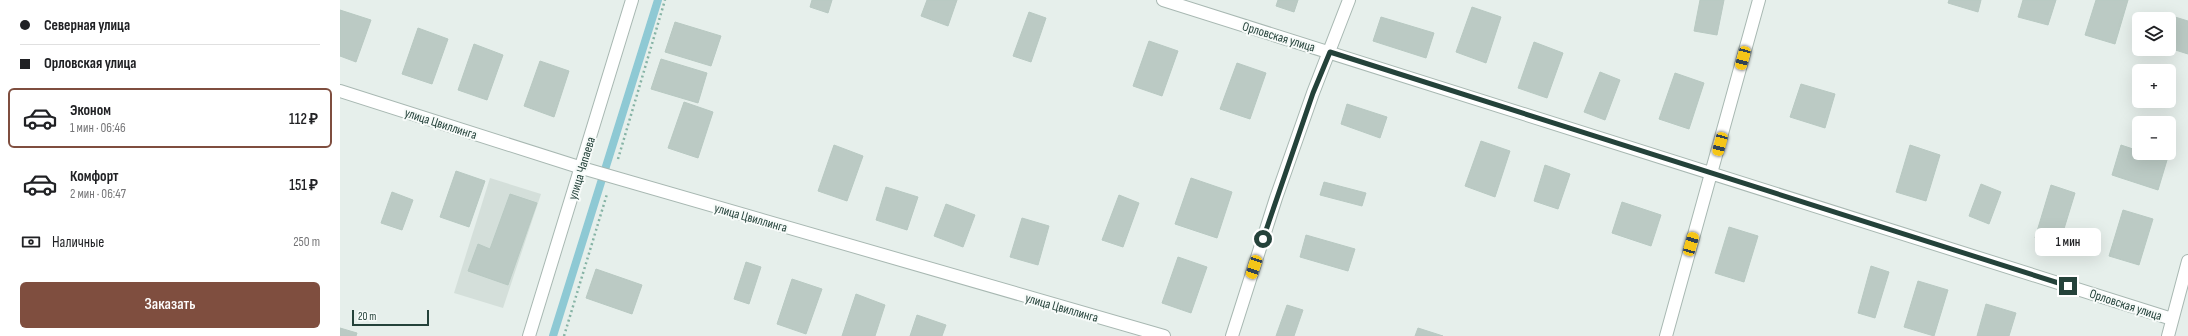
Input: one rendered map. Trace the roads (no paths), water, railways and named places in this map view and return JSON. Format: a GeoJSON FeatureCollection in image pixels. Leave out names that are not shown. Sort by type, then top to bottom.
{"type":"FeatureCollection","features":[{"type":"Feature","properties":{"kind":"street","name":"улица Чапаева"},"geometry":{"type":"LineString","coordinates":[[529,336],[582,168],[632,0]]}},
{"type":"Feature","properties":{"kind":"street","name":"Орловская улица"},"geometry":{"type":"LineString","coordinates":[[1163,0],[2172,319]]}},
{"type":"Feature","properties":{"kind":"street"},"geometry":{"type":"LineString","coordinates":[[1232,336],[1276,198],[1349,0]]}},
{"type":"Feature","properties":{"kind":"street"},"geometry":{"type":"LineString","coordinates":[[1666,336],[1759,0]]}},
{"type":"Feature","properties":{"kind":"street","name":"улица Цвиллинга"},"geometry":{"type":"LineString","coordinates":[[340,91],[582,168],[1164,336]]}},
{"type":"Feature","properties":{"kind":"street"},"geometry":{"type":"LineString","coordinates":[[2168,336],[2188,261]]}},
{"type":"Feature","properties":{"kind":"waterway"},"geometry":{"type":"LineString","coordinates":[[553,336],[658,0]]}}]}
